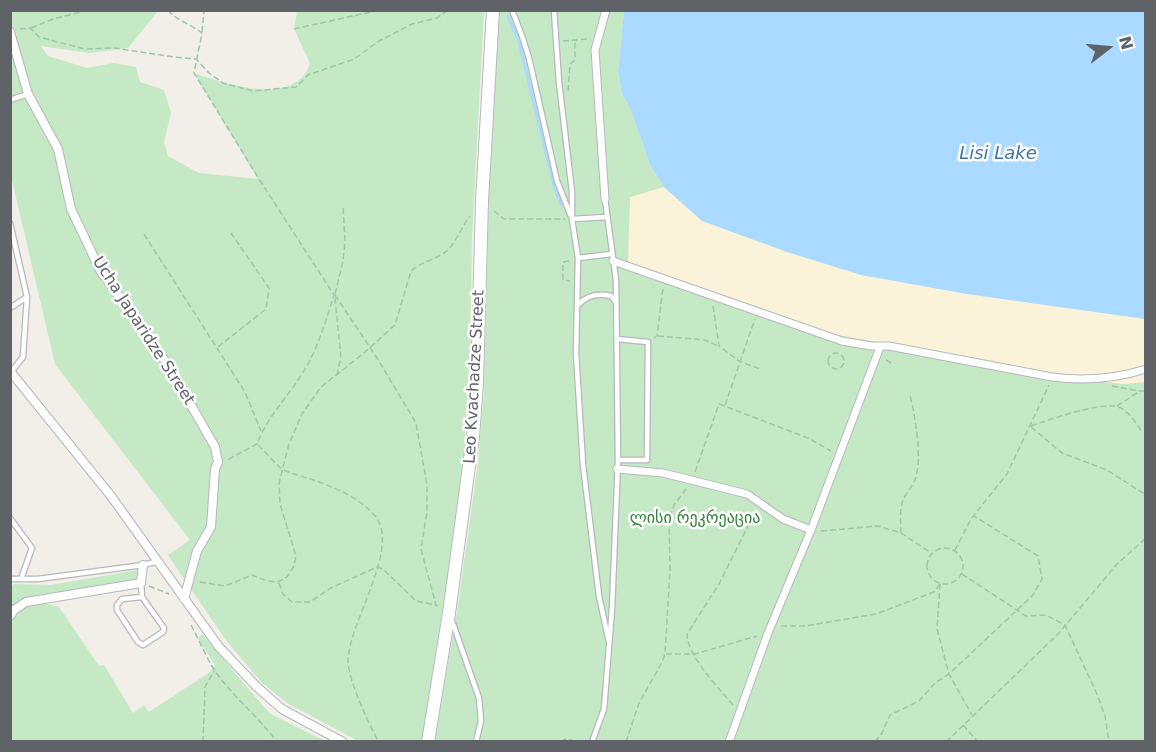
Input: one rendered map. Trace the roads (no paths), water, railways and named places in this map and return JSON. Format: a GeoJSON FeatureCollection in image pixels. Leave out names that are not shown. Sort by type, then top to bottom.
{"type":"FeatureCollection","features":[{"type":"Feature","properties":{"kind":"main road","name":"Leo Kvachadze Street"},"geometry":{"type":"LineString","coordinates":[[428,741],[468,481],[477,383],[482,201],[493,10]]}},
{"type":"Feature","properties":{"kind":"street"},"geometry":{"type":"LineString","coordinates":[[605,199],[595,50],[606,10]]}},
{"type":"Feature","properties":{"kind":"street","name":"Ucha Japaridze Street"},"geometry":{"type":"LineString","coordinates":[[10,32],[28,94],[58,149],[71,209],[100,270],[168,365],[215,447],[218,462],[215,470],[211,527],[197,550],[184,599]]}},
{"type":"Feature","properties":{"kind":"street"},"geometry":{"type":"LineString","coordinates":[[612,258],[664,279],[836,339],[889,346],[1052,377],[1091,380],[1146,369]]}},
{"type":"Feature","properties":{"kind":"street"},"geometry":{"type":"LineString","coordinates":[[729,741],[880,346]]}},
{"type":"Feature","properties":{"kind":"street"},"geometry":{"type":"LineString","coordinates":[[11,371],[111,496],[219,647],[257,687],[282,709],[343,741]]}},
{"type":"Feature","properties":{"kind":"street"},"geometry":{"type":"LineString","coordinates":[[617,469],[663,473],[747,494],[783,519],[811,531]]}},
{"type":"Feature","properties":{"kind":"street"},"geometry":{"type":"LineString","coordinates":[[10,616],[14,610],[26,602],[141,583],[143,565]]}},
{"type":"Feature","properties":{"kind":"lane"},"geometry":{"type":"LineString","coordinates":[[512,10],[529,58],[557,180],[572,219]]}},
{"type":"Feature","properties":{"kind":"lane"},"geometry":{"type":"LineString","coordinates":[[554,10],[572,192],[572,219],[578,258],[576,352],[583,465],[598,596],[609,642]]}},
{"type":"Feature","properties":{"kind":"lane"},"geometry":{"type":"LineString","coordinates":[[556,21],[560,10]]}},
{"type":"Feature","properties":{"kind":"lane"},"geometry":{"type":"LineString","coordinates":[[10,100],[28,94]]}},
{"type":"Feature","properties":{"kind":"lane"},"geometry":{"type":"LineString","coordinates":[[592,741],[604,708],[618,460],[616,280],[605,199]]}},
{"type":"Feature","properties":{"kind":"lane"},"geometry":{"type":"LineString","coordinates":[[572,219],[608,217]]}},
{"type":"Feature","properties":{"kind":"lane"},"geometry":{"type":"LineString","coordinates":[[10,223],[27,297],[23,357],[11,371]]}},
{"type":"Feature","properties":{"kind":"lane"},"geometry":{"type":"LineString","coordinates":[[578,258],[612,258]]}},
{"type":"Feature","properties":{"kind":"lane"},"geometry":{"type":"LineString","coordinates":[[578,305],[585,297],[593,295],[611,296],[616,302]]}},
{"type":"Feature","properties":{"kind":"lane"},"geometry":{"type":"LineString","coordinates":[[10,308],[27,297]]}},
{"type":"Feature","properties":{"kind":"lane"},"geometry":{"type":"LineString","coordinates":[[617,339],[648,342],[647,460],[618,460]]}},
{"type":"Feature","properties":{"kind":"lane"},"geometry":{"type":"LineString","coordinates":[[10,518],[32,548],[21,579]]}},
{"type":"Feature","properties":{"kind":"lane"},"geometry":{"type":"LineString","coordinates":[[10,579],[38,579],[159,561]]}},
{"type":"Feature","properties":{"kind":"lane"},"geometry":{"type":"LineString","coordinates":[[141,583],[142,597],[164,628],[163,632],[143,645],[138,642],[117,610],[117,605],[122,599],[142,597]]}},
{"type":"Feature","properties":{"kind":"lane"},"geometry":{"type":"LineString","coordinates":[[449,613],[479,698],[481,721],[476,741]]}},
{"type":"Feature","properties":{"kind":"water","name":"Lisi Lake"},"geometry":{"type":"Polygon","coordinates":[[[624,11],[1145,11],[1145,319],[967,294],[861,275],[787,252],[702,221],[664,187],[650,165],[631,110],[622,94],[618,72],[624,11]]]}},
{"type":"Feature","properties":{"kind":"waterway"},"geometry":{"type":"LineString","coordinates":[[508,16],[519,42],[554,186],[561,204]]}},
{"type":"Feature","properties":{"kind":"park label","name":"ლისი რეკრეაცია"},"geometry":{"type":"Point","coordinates":[695,519]}}]}
